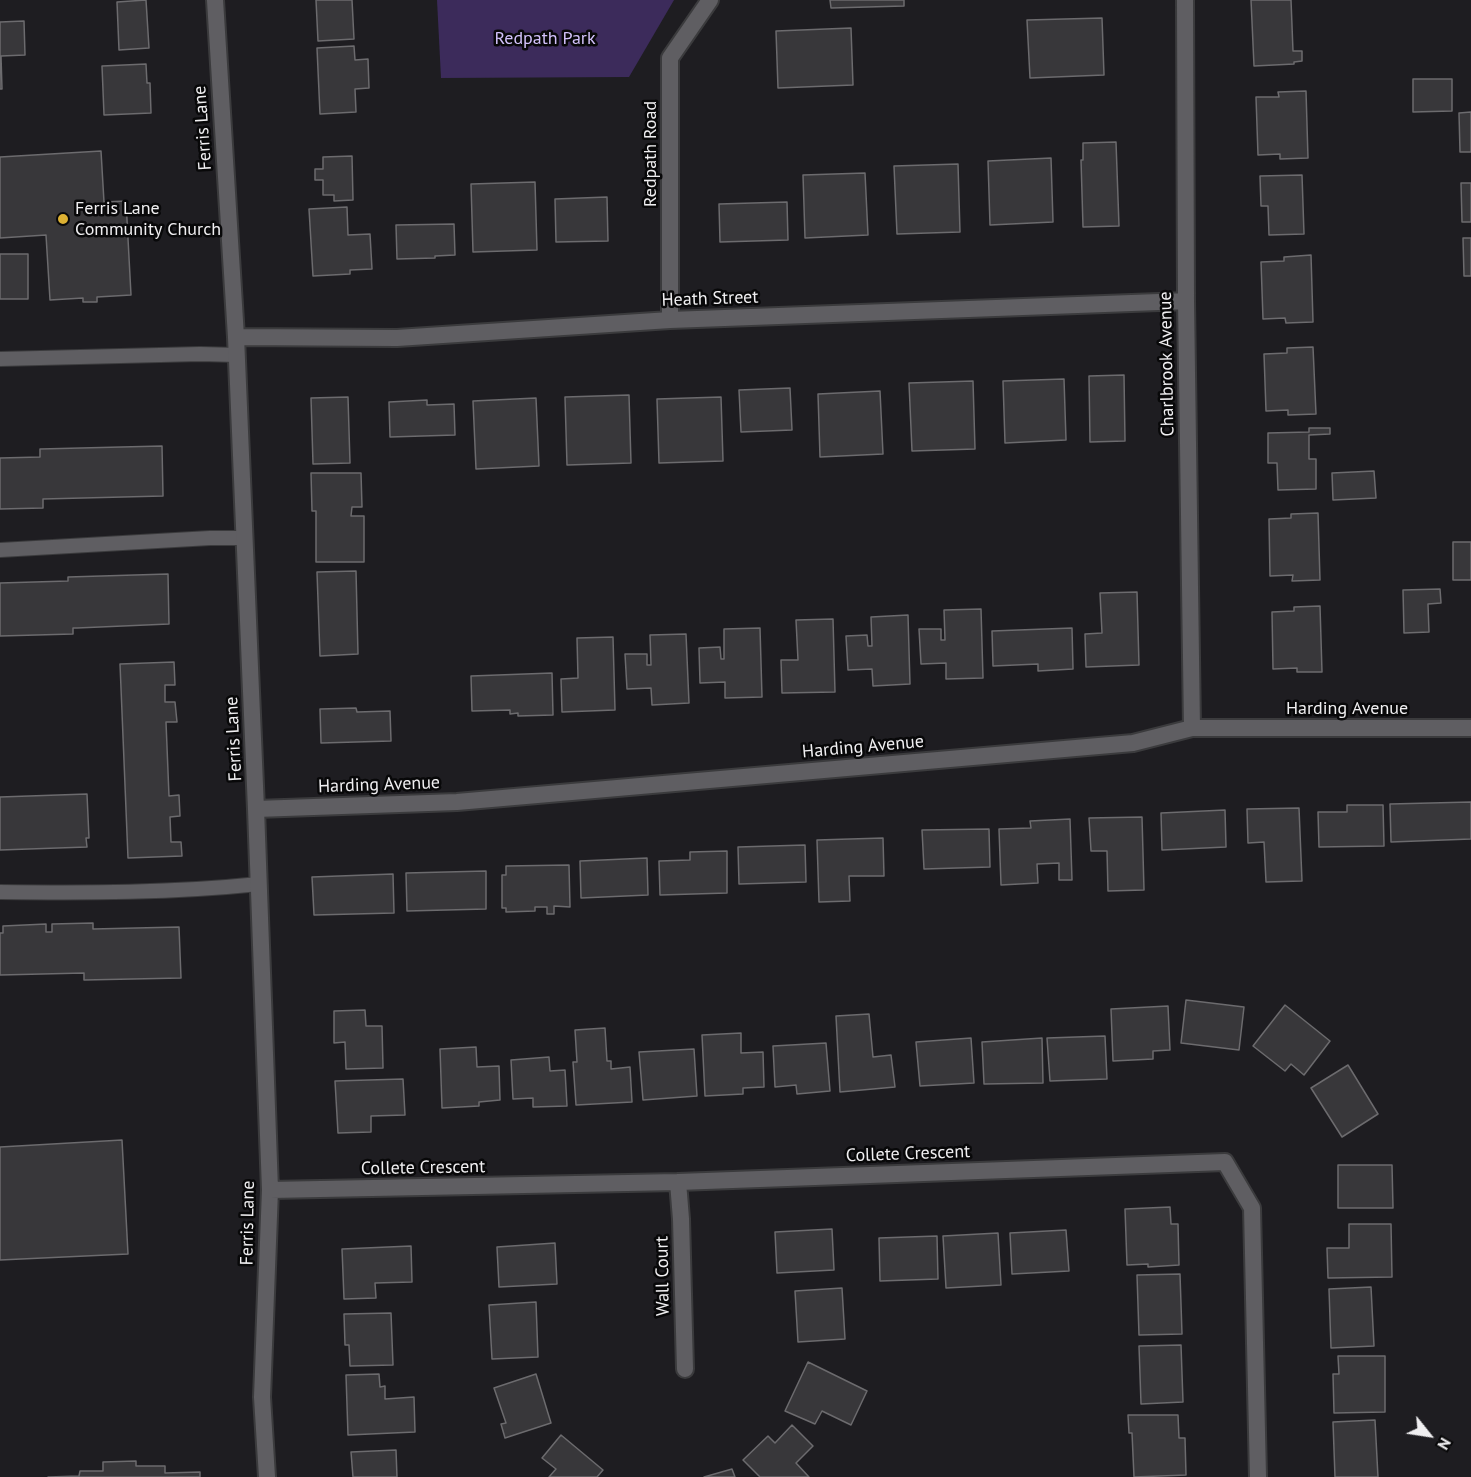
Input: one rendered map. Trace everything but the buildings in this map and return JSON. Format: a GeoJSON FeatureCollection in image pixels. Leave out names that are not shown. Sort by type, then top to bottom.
{"type":"FeatureCollection","features":[{"type":"Feature","properties":{"kind":"street","name":"Ferris Lane"},"geometry":{"type":"LineString","coordinates":[[215,0],[237,355],[270,1190],[262,1397],[267,1477]]}},
{"type":"Feature","properties":{"kind":"street","name":"Redpath Road"},"geometry":{"type":"LineString","coordinates":[[670,320],[670,58],[710,0]]}},
{"type":"Feature","properties":{"kind":"street","name":"Charlbrook Avenue"},"geometry":{"type":"LineString","coordinates":[[1185,0],[1186,301],[1192,728]]}},
{"type":"Feature","properties":{"kind":"street","name":"Heath Street"},"geometry":{"type":"LineString","coordinates":[[236,338],[397,338],[670,320],[1186,301]]}},
{"type":"Feature","properties":{"kind":"street","name":"Harding Avenue"},"geometry":{"type":"LineString","coordinates":[[256,808],[457,802],[1133,744],[1192,728],[1471,728]]}},
{"type":"Feature","properties":{"kind":"street","name":"Collete Crescent"},"geometry":{"type":"LineString","coordinates":[[270,1190],[678,1182],[1225,1162],[1252,1209],[1258,1477]]}},
{"type":"Feature","properties":{"kind":"street","name":"Wall Court"},"geometry":{"type":"LineString","coordinates":[[678,1182],[685,1369]]}},
{"type":"Feature","properties":{"kind":"lane"},"geometry":{"type":"LineString","coordinates":[[0,359],[237,355]]}},
{"type":"Feature","properties":{"kind":"lane"},"geometry":{"type":"LineString","coordinates":[[0,550],[244,538]]}},
{"type":"Feature","properties":{"kind":"lane"},"geometry":{"type":"LineString","coordinates":[[0,892],[102,893],[224,888],[259,884]]}},
{"type":"Feature","properties":{"kind":"green space","name":"Redpath Park"},"geometry":{"type":"Polygon","coordinates":[[[437,0],[674,0],[629,77],[441,78],[437,0]]]}},
{"type":"Feature","properties":{"kind":"place","name":"Ferris Lane Community Church"},"geometry":{"type":"Point","coordinates":[63,219]}}]}
